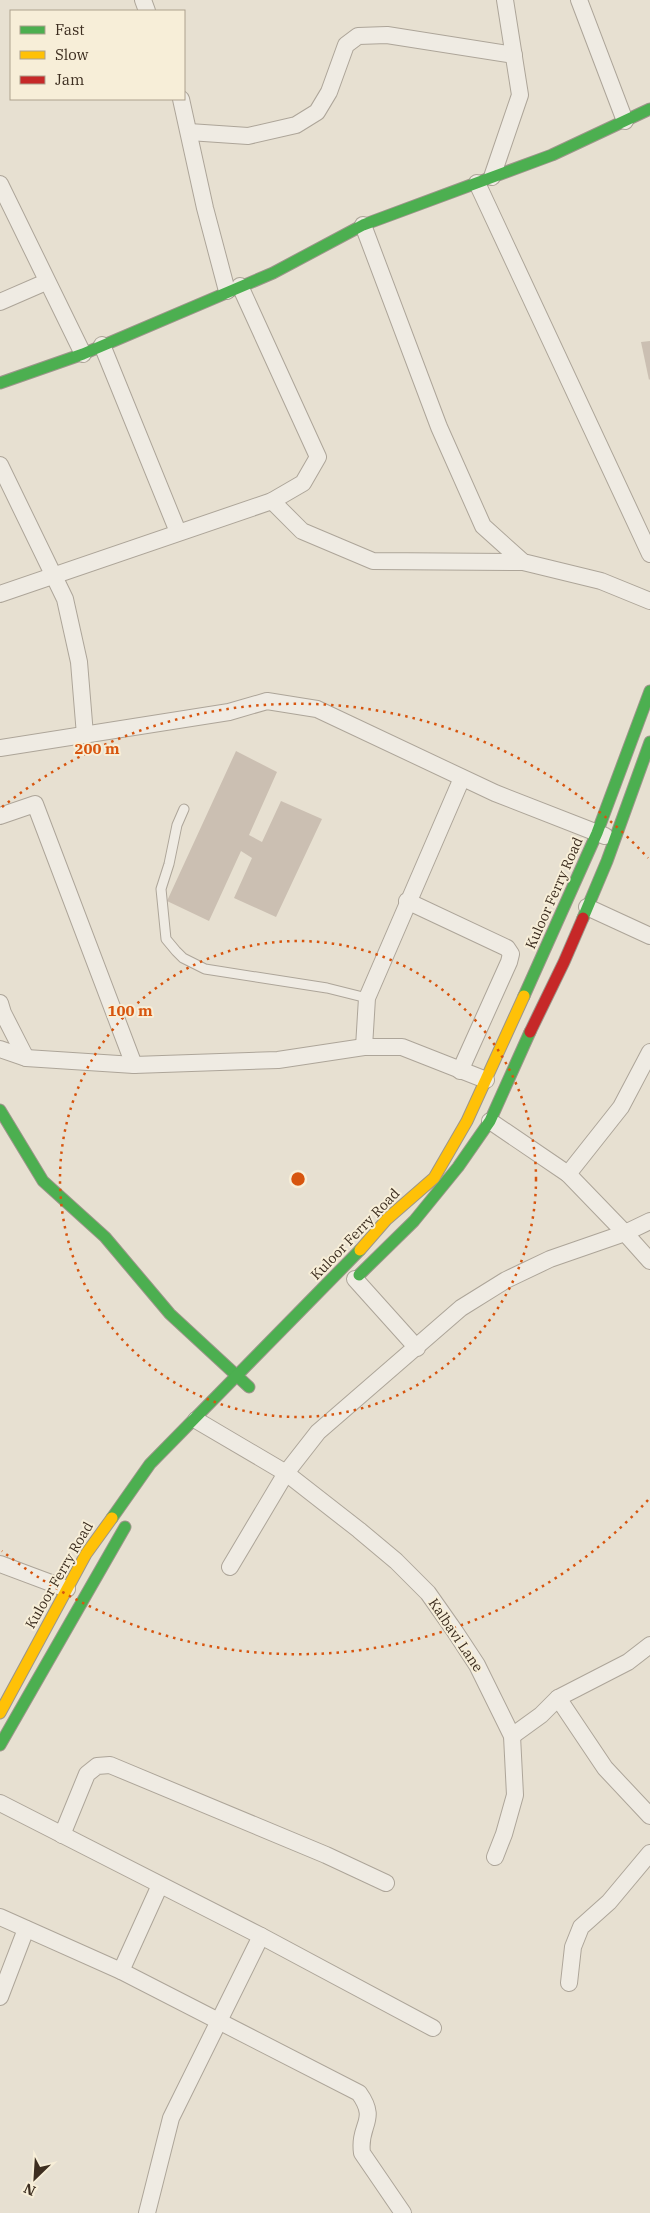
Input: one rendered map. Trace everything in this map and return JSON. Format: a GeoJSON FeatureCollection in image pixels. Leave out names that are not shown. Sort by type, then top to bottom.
{"type":"FeatureCollection","features":[{"type":"Feature","properties":{"kind":"main road"},"geometry":{"type":"LineString","coordinates":[[0,383],[102,346],[234,288],[273,273],[363,225],[552,155],[650,108]]}},
{"type":"Feature","properties":{"kind":"main road","name":"Kuloor Ferry Road"},"geometry":{"type":"LineString","coordinates":[[0,1714],[86,1554],[150,1464],[206,1426],[237,1375],[344,1268],[387,1218],[434,1178],[467,1120],[568,901],[650,691]]}},
{"type":"Feature","properties":{"kind":"main road"},"geometry":{"type":"LineString","coordinates":[[351,1282],[414,1220],[458,1167],[490,1121],[514,1064],[564,962],[614,839],[650,742]]}},
{"type":"Feature","properties":{"kind":"main road"},"geometry":{"type":"LineString","coordinates":[[0,1110],[42,1181],[105,1237],[170,1314],[237,1375],[252,1384],[239,1396]]}},
{"type":"Feature","properties":{"kind":"main road"},"geometry":{"type":"LineString","coordinates":[[0,1745],[118,1537],[134,1514]]}},
{"type":"Feature","properties":{"kind":"street"},"geometry":{"type":"LineString","coordinates":[[506,0],[520,95],[484,180],[650,554]]}},
{"type":"Feature","properties":{"kind":"street"},"geometry":{"type":"LineString","coordinates":[[579,0],[625,121]]}},
{"type":"Feature","properties":{"kind":"street"},"geometry":{"type":"LineString","coordinates":[[189,132],[248,136],[296,125],[317,112],[329,92],[346,45],[358,36],[387,35],[514,54]]}},
{"type":"Feature","properties":{"kind":"street"},"geometry":{"type":"LineString","coordinates":[[0,594],[53,574],[272,500],[303,483],[318,457],[234,288],[205,208],[181,100]]}},
{"type":"Feature","properties":{"kind":"street"},"geometry":{"type":"LineString","coordinates":[[0,184],[46,282],[83,354]]}},
{"type":"Feature","properties":{"kind":"street"},"geometry":{"type":"LineString","coordinates":[[363,225],[439,427],[483,526],[523,562]]}},
{"type":"Feature","properties":{"kind":"street"},"geometry":{"type":"LineString","coordinates":[[0,302],[46,282]]}},
{"type":"Feature","properties":{"kind":"street"},"geometry":{"type":"LineString","coordinates":[[102,346],[178,532]]}},
{"type":"Feature","properties":{"kind":"street"},"geometry":{"type":"LineString","coordinates":[[0,465],[65,599],[79,662],[85,735]]}},
{"type":"Feature","properties":{"kind":"street"},"geometry":{"type":"LineString","coordinates":[[272,500],[302,531],[373,561],[523,562],[601,581],[650,601]]}},
{"type":"Feature","properties":{"kind":"street"},"geometry":{"type":"LineString","coordinates":[[0,748],[229,712],[267,701],[317,709],[495,793],[614,839]]}},
{"type":"Feature","properties":{"kind":"street"},"geometry":{"type":"LineString","coordinates":[[364,1047],[367,998],[407,901],[462,778]]}},
{"type":"Feature","properties":{"kind":"street"},"geometry":{"type":"LineString","coordinates":[[0,816],[34,804],[134,1065]]}},
{"type":"Feature","properties":{"kind":"street"},"geometry":{"type":"LineString","coordinates":[[407,901],[506,948],[511,954],[460,1071]]}},
{"type":"Feature","properties":{"kind":"street"},"geometry":{"type":"LineString","coordinates":[[587,907],[650,936]]}},
{"type":"Feature","properties":{"kind":"street"},"geometry":{"type":"LineString","coordinates":[[0,1003],[3,1013],[26,1058]]}},
{"type":"Feature","properties":{"kind":"street"},"geometry":{"type":"LineString","coordinates":[[0,1049],[26,1058],[134,1065],[278,1060],[364,1047],[402,1047],[486,1080]]}},
{"type":"Feature","properties":{"kind":"street"},"geometry":{"type":"LineString","coordinates":[[568,1174],[622,1107],[650,1053]]}},
{"type":"Feature","properties":{"kind":"street"},"geometry":{"type":"LineString","coordinates":[[490,1121],[568,1174],[650,1261]]}},
{"type":"Feature","properties":{"kind":"street"},"geometry":{"type":"LineString","coordinates":[[230,1567],[286,1473],[318,1432],[418,1348],[461,1308],[506,1280],[550,1259],[625,1233],[650,1221]]}},
{"type":"Feature","properties":{"kind":"street"},"geometry":{"type":"LineString","coordinates":[[351,1282],[418,1348]]}},
{"type":"Feature","properties":{"kind":"street","name":"Kalbavi Lane"},"geometry":{"type":"LineString","coordinates":[[206,1426],[286,1473],[396,1561],[428,1593],[477,1665],[512,1736]]}},
{"type":"Feature","properties":{"kind":"street"},"geometry":{"type":"LineString","coordinates":[[0,1564],[67,1589]]}},
{"type":"Feature","properties":{"kind":"street"},"geometry":{"type":"LineString","coordinates":[[495,1857],[515,1795],[512,1736],[541,1715],[558,1698],[628,1662],[650,1645]]}},
{"type":"Feature","properties":{"kind":"street"},"geometry":{"type":"LineString","coordinates":[[558,1698],[605,1768],[650,1816]]}},
{"type":"Feature","properties":{"kind":"street"},"geometry":{"type":"LineString","coordinates":[[62,1835],[88,1774],[97,1766],[110,1765],[326,1855],[386,1883]]}},
{"type":"Feature","properties":{"kind":"street"},"geometry":{"type":"LineString","coordinates":[[0,1803],[261,1936],[433,2028]]}},
{"type":"Feature","properties":{"kind":"street"},"geometry":{"type":"LineString","coordinates":[[569,1983],[573,1947],[581,1927],[608,1902],[650,1853]]}},
{"type":"Feature","properties":{"kind":"street"},"geometry":{"type":"LineString","coordinates":[[122,1971],[160,1885]]}},
{"type":"Feature","properties":{"kind":"street"},"geometry":{"type":"LineString","coordinates":[[0,1917],[122,1971],[358,2093],[367,2105],[369,2115],[360,2141],[362,2153],[403,2213]]}},
{"type":"Feature","properties":{"kind":"street"},"geometry":{"type":"LineString","coordinates":[[0,1997],[26,1929]]}},
{"type":"Feature","properties":{"kind":"street"},"geometry":{"type":"LineString","coordinates":[[147,2213],[171,2118],[261,1936]]}},
{"type":"Feature","properties":{"kind":"lane"},"geometry":{"type":"LineString","coordinates":[[184,809],[177,824],[171,845],[169,864],[161,889],[166,939],[176,951],[184,958],[205,969],[327,988],[367,998]]}},
{"type":"Feature","properties":{"kind":"building"},"geometry":{"type":"Polygon","coordinates":[[[650,341],[650,379],[649,380],[641,342],[650,341]]]}},
{"type":"Feature","properties":{"kind":"building"},"geometry":{"type":"Polygon","coordinates":[[[236,751],[277,772],[249,835],[262,842],[281,801],[322,819],[276,917],[234,898],[252,858],[241,851],[209,921],[167,901],[236,751]]]}},
{"type":"Feature","properties":{"kind":"traffic: fast"},"geometry":{"type":"LineString","coordinates":[[0,383],[83,354],[273,273],[363,225],[552,155],[650,109]]}},
{"type":"Feature","properties":{"kind":"traffic: fast"},"geometry":{"type":"LineString","coordinates":[[524,996],[597,833],[650,691]]}},
{"type":"Feature","properties":{"kind":"traffic: fast"},"geometry":{"type":"LineString","coordinates":[[583,918],[607,861],[650,742]]}},
{"type":"Feature","properties":{"kind":"traffic: fast"},"geometry":{"type":"LineString","coordinates":[[359,1275],[414,1221],[458,1167],[490,1121],[530,1032]]}},
{"type":"Feature","properties":{"kind":"traffic: fast"},"geometry":{"type":"LineString","coordinates":[[0,1110],[43,1181],[105,1237],[170,1314],[249,1387]]}},
{"type":"Feature","properties":{"kind":"traffic: fast"},"geometry":{"type":"LineString","coordinates":[[112,1518],[150,1464],[360,1250]]}},
{"type":"Feature","properties":{"kind":"traffic: fast"},"geometry":{"type":"LineString","coordinates":[[0,1745],[125,1527]]}},
{"type":"Feature","properties":{"kind":"traffic: slow"},"geometry":{"type":"LineString","coordinates":[[360,1250],[387,1219],[434,1178],[467,1121],[524,996]]}},
{"type":"Feature","properties":{"kind":"traffic: slow"},"geometry":{"type":"LineString","coordinates":[[0,1713],[86,1554],[112,1518]]}},
{"type":"Feature","properties":{"kind":"traffic: jam"},"geometry":{"type":"LineString","coordinates":[[530,1032],[583,918]]}}]}
